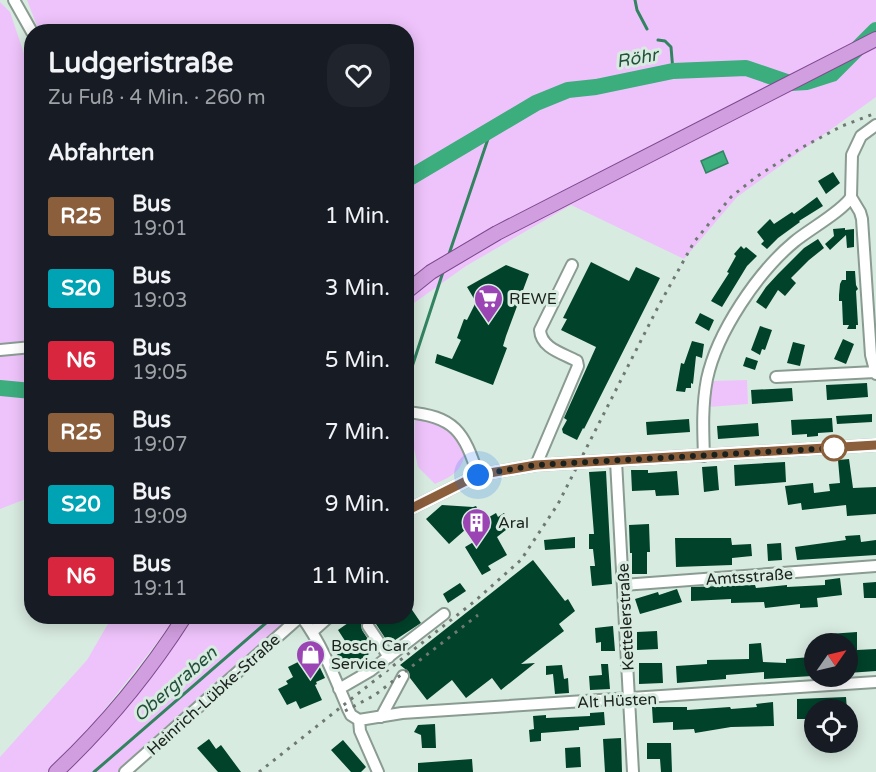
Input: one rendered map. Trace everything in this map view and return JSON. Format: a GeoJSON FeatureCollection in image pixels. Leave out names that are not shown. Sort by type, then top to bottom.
{"type":"FeatureCollection","features":[{"type":"Feature","properties":{"kind":"main road"},"geometry":{"type":"LineString","coordinates":[[414,286],[497,233],[876,39]]}},
{"type":"Feature","properties":{"kind":"main road"},"geometry":{"type":"LineString","coordinates":[[56,772],[86,744],[132,692],[179,624]]}},
{"type":"Feature","properties":{"kind":"street"},"geometry":{"type":"LineString","coordinates":[[14,0],[28,24]]}},
{"type":"Feature","properties":{"kind":"street"},"geometry":{"type":"LineString","coordinates":[[704,456],[703,411],[707,379],[724,336],[741,303],[776,259],[802,235],[846,205],[851,197],[852,155],[858,140],[871,128]]}},
{"type":"Feature","properties":{"kind":"street"},"geometry":{"type":"LineString","coordinates":[[776,377],[876,373],[871,355],[862,219],[851,197]]}},
{"type":"Feature","properties":{"kind":"street"},"geometry":{"type":"LineString","coordinates":[[536,465],[578,366],[577,361],[546,345],[540,338],[540,330],[573,265]]}},
{"type":"Feature","properties":{"kind":"street"},"geometry":{"type":"LineString","coordinates":[[0,350],[24,348]]}},
{"type":"Feature","properties":{"kind":"street"},"geometry":{"type":"LineString","coordinates":[[414,413],[431,415],[454,426],[467,444],[478,475]]}},
{"type":"Feature","properties":{"kind":"street"},"geometry":{"type":"LineString","coordinates":[[414,507],[478,475],[536,465],[876,445]]}},
{"type":"Feature","properties":{"kind":"street","name":"Kettelerstraße"},"geometry":{"type":"LineString","coordinates":[[616,461],[633,772]]}},
{"type":"Feature","properties":{"kind":"street","name":"Amtsstraße"},"geometry":{"type":"LineString","coordinates":[[623,585],[876,566]]}},
{"type":"Feature","properties":{"kind":"street"},"geometry":{"type":"LineString","coordinates":[[339,689],[389,657],[444,614]]}},
{"type":"Feature","properties":{"kind":"street","name":"Heinrich-Lübke-Straße"},"geometry":{"type":"LineString","coordinates":[[125,772],[292,624]]}},
{"type":"Feature","properties":{"kind":"street"},"geometry":{"type":"LineString","coordinates":[[306,624],[325,657],[351,715],[359,720],[360,731],[378,772]]}},
{"type":"Feature","properties":{"kind":"street"},"geometry":{"type":"LineString","coordinates":[[312,632],[321,624]]}},
{"type":"Feature","properties":{"kind":"street"},"geometry":{"type":"LineString","coordinates":[[368,626],[389,657]]}},
{"type":"Feature","properties":{"kind":"street"},"geometry":{"type":"LineString","coordinates":[[381,717],[403,676]]}},
{"type":"Feature","properties":{"kind":"street","name":"Alt Hüsten"},"geometry":{"type":"LineString","coordinates":[[359,720],[444,710],[629,700],[876,682]]}},
{"type":"Feature","properties":{"kind":"shaded area"},"geometry":{"type":"Polygon","coordinates":[[[27,0],[876,0],[876,97],[737,197],[684,259],[571,205],[466,266],[414,303],[414,24],[36,24],[27,0]]]}},
{"type":"Feature","properties":{"kind":"shaded area"},"geometry":{"type":"Polygon","coordinates":[[[0,2],[10,12],[24,53],[24,500],[0,509],[0,2]]]}},
{"type":"Feature","properties":{"kind":"shaded area"},"geometry":{"type":"Polygon","coordinates":[[[723,151],[728,163],[706,173],[701,161],[723,151]]]}},
{"type":"Feature","properties":{"kind":"shaded area"},"geometry":{"type":"Polygon","coordinates":[[[747,380],[748,404],[708,407],[712,381],[747,380]]]}},
{"type":"Feature","properties":{"kind":"shaded area"},"geometry":{"type":"Polygon","coordinates":[[[415,418],[439,424],[445,428],[465,452],[459,469],[435,484],[418,467],[414,448],[415,418]]]}},
{"type":"Feature","properties":{"kind":"shaded area"},"geometry":{"type":"Polygon","coordinates":[[[108,624],[172,624],[80,741],[183,624],[289,624],[129,772],[51,772],[61,761],[47,772],[0,772],[0,757],[87,660],[108,624]]]}},
{"type":"Feature","properties":{"kind":"building"},"geometry":{"type":"Polygon","coordinates":[[[833,172],[840,183],[826,194],[818,181],[833,172]]]}},
{"type":"Feature","properties":{"kind":"building"},"geometry":{"type":"Polygon","coordinates":[[[817,197],[823,206],[799,221],[767,249],[761,244],[764,241],[757,232],[770,219],[774,224],[792,212],[794,214],[817,197]]]}},
{"type":"Feature","properties":{"kind":"building"},"geometry":{"type":"Polygon","coordinates":[[[845,228],[845,230],[854,229],[854,247],[847,248],[846,235],[830,250],[825,244],[834,236],[833,229],[845,228]]]}},
{"type":"Feature","properties":{"kind":"building"},"geometry":{"type":"Polygon","coordinates":[[[818,239],[824,248],[791,278],[796,283],[785,296],[778,290],[766,309],[756,302],[778,274],[804,248],[818,239]]]}},
{"type":"Feature","properties":{"kind":"building"},"geometry":{"type":"Polygon","coordinates":[[[741,246],[744,249],[746,247],[757,256],[747,266],[722,307],[711,301],[729,273],[727,272],[736,256],[734,254],[741,246]]]}},
{"type":"Feature","properties":{"kind":"building"},"geometry":{"type":"Polygon","coordinates":[[[591,262],[629,281],[636,267],[660,278],[577,440],[563,433],[562,429],[567,420],[564,418],[596,347],[561,330],[567,319],[563,318],[591,262]]]}},
{"type":"Feature","properties":{"kind":"building","name":"REWE"},"geometry":{"type":"Polygon","coordinates":[[[506,265],[529,274],[506,336],[503,346],[507,348],[493,385],[435,363],[437,354],[452,359],[461,340],[457,338],[464,319],[467,320],[476,302],[467,287],[506,265]]]}},
{"type":"Feature","properties":{"kind":"building"},"geometry":{"type":"Polygon","coordinates":[[[846,271],[855,271],[858,289],[856,291],[858,325],[856,329],[847,329],[849,325],[843,325],[842,301],[839,301],[839,295],[840,284],[842,280],[846,280],[846,271]]]}},
{"type":"Feature","properties":{"kind":"building"},"geometry":{"type":"Polygon","coordinates":[[[700,313],[714,320],[709,331],[695,323],[700,313]]]}},
{"type":"Feature","properties":{"kind":"building"},"geometry":{"type":"Polygon","coordinates":[[[760,326],[772,330],[765,350],[762,349],[760,355],[751,350],[760,326]]]}},
{"type":"Feature","properties":{"kind":"building"},"geometry":{"type":"Polygon","coordinates":[[[843,339],[854,344],[846,364],[834,359],[843,339]]]}},
{"type":"Feature","properties":{"kind":"building"},"geometry":{"type":"Polygon","coordinates":[[[692,341],[704,344],[702,358],[696,356],[691,388],[686,388],[685,392],[676,391],[681,363],[684,364],[692,341]]]}},
{"type":"Feature","properties":{"kind":"building"},"geometry":{"type":"Polygon","coordinates":[[[793,342],[805,345],[800,366],[787,363],[793,342]]]}},
{"type":"Feature","properties":{"kind":"building"},"geometry":{"type":"Polygon","coordinates":[[[746,357],[758,361],[755,370],[743,366],[746,357]]]}},
{"type":"Feature","properties":{"kind":"building"},"geometry":{"type":"Polygon","coordinates":[[[867,383],[868,397],[827,400],[826,385],[867,383]]]}},
{"type":"Feature","properties":{"kind":"building"},"geometry":{"type":"Polygon","coordinates":[[[792,388],[793,401],[752,404],[751,390],[792,388]]]}},
{"type":"Feature","properties":{"kind":"building"},"geometry":{"type":"Polygon","coordinates":[[[872,414],[872,422],[837,424],[836,416],[872,414]]]}},
{"type":"Feature","properties":{"kind":"building"},"geometry":{"type":"Polygon","coordinates":[[[832,418],[833,432],[818,433],[818,436],[807,437],[807,434],[792,435],[791,420],[832,418]]]}},
{"type":"Feature","properties":{"kind":"building"},"geometry":{"type":"Polygon","coordinates":[[[689,419],[690,432],[647,435],[646,422],[689,419]]]}},
{"type":"Feature","properties":{"kind":"building"},"geometry":{"type":"Polygon","coordinates":[[[758,423],[759,436],[718,439],[717,426],[758,423]]]}},
{"type":"Feature","properties":{"kind":"building"},"geometry":{"type":"Polygon","coordinates":[[[849,459],[853,488],[876,487],[876,514],[847,516],[846,505],[802,510],[801,503],[788,505],[785,486],[813,483],[814,493],[830,491],[829,484],[840,483],[838,460],[849,459]]]}},
{"type":"Feature","properties":{"kind":"building"},"geometry":{"type":"Polygon","coordinates":[[[785,462],[786,482],[735,486],[734,465],[785,462]]]}},
{"type":"Feature","properties":{"kind":"building"},"geometry":{"type":"Polygon","coordinates":[[[717,466],[719,490],[704,492],[702,467],[717,466]]]}},
{"type":"Feature","properties":{"kind":"building"},"geometry":{"type":"Polygon","coordinates":[[[631,470],[648,470],[648,473],[677,471],[679,495],[656,496],[655,490],[632,491],[631,470]]]}},
{"type":"Feature","properties":{"kind":"building"},"geometry":{"type":"Polygon","coordinates":[[[606,471],[612,584],[592,586],[590,566],[595,566],[593,549],[589,549],[589,534],[594,534],[589,472],[606,471]]]}},
{"type":"Feature","properties":{"kind":"building"},"geometry":{"type":"Polygon","coordinates":[[[442,505],[476,506],[484,520],[496,513],[498,517],[504,513],[511,526],[497,537],[507,555],[488,566],[491,570],[482,575],[465,547],[482,537],[474,522],[449,544],[426,519],[442,505]]]}},
{"type":"Feature","properties":{"kind":"building"},"geometry":{"type":"Polygon","coordinates":[[[649,524],[650,552],[647,552],[647,574],[632,574],[629,525],[649,524]]]}},
{"type":"Feature","properties":{"kind":"building"},"geometry":{"type":"Polygon","coordinates":[[[860,535],[861,542],[876,540],[876,555],[797,560],[795,547],[846,540],[845,536],[860,535]]]}},
{"type":"Feature","properties":{"kind":"building"},"geometry":{"type":"Polygon","coordinates":[[[575,537],[575,548],[545,550],[544,540],[575,537]]]}},
{"type":"Feature","properties":{"kind":"building"},"geometry":{"type":"Polygon","coordinates":[[[675,538],[731,538],[732,545],[751,544],[752,556],[732,558],[732,565],[676,567],[675,538]]]}},
{"type":"Feature","properties":{"kind":"building"},"geometry":{"type":"Polygon","coordinates":[[[781,543],[782,560],[768,561],[767,544],[781,543]]]}},
{"type":"Feature","properties":{"kind":"building"},"geometry":{"type":"Polygon","coordinates":[[[533,560],[565,601],[568,599],[575,611],[559,624],[564,631],[521,664],[535,663],[501,690],[492,678],[466,698],[452,680],[427,700],[410,678],[409,672],[400,665],[533,560]]]}},
{"type":"Feature","properties":{"kind":"building"},"geometry":{"type":"Polygon","coordinates":[[[840,578],[842,595],[817,598],[818,607],[800,608],[800,604],[765,608],[764,602],[731,603],[731,599],[691,601],[691,587],[755,585],[756,588],[825,585],[825,580],[840,578]]]}},
{"type":"Feature","properties":{"kind":"building"},"geometry":{"type":"Polygon","coordinates":[[[876,582],[876,598],[864,598],[863,583],[876,582]]]}},
{"type":"Feature","properties":{"kind":"building"},"geometry":{"type":"Polygon","coordinates":[[[460,583],[466,591],[448,603],[443,594],[460,583]]]}},
{"type":"Feature","properties":{"kind":"building"},"geometry":{"type":"Polygon","coordinates":[[[677,589],[682,602],[640,614],[635,599],[677,589]]]}},
{"type":"Feature","properties":{"kind":"building"},"geometry":{"type":"Polygon","coordinates":[[[414,613],[421,623],[389,644],[376,624],[414,624],[414,613]]]}},
{"type":"Feature","properties":{"kind":"building"},"geometry":{"type":"Polygon","coordinates":[[[347,624],[361,624],[362,630],[375,650],[344,671],[335,656],[349,647],[338,630],[347,624]]]}},
{"type":"Feature","properties":{"kind":"building"},"geometry":{"type":"Polygon","coordinates":[[[613,626],[615,651],[601,651],[601,642],[596,643],[595,628],[613,626]]]}},
{"type":"Feature","properties":{"kind":"building"},"geometry":{"type":"Polygon","coordinates":[[[657,631],[658,649],[637,650],[637,632],[657,631]]]}},
{"type":"Feature","properties":{"kind":"building"},"geometry":{"type":"Polygon","coordinates":[[[761,643],[763,662],[786,663],[786,659],[804,658],[804,676],[764,679],[764,672],[726,675],[726,679],[677,683],[676,666],[707,664],[707,660],[749,659],[749,644],[761,643]]]}},
{"type":"Feature","properties":{"kind":"building"},"geometry":{"type":"Polygon","coordinates":[[[876,649],[876,671],[858,672],[858,650],[876,649]]]}},
{"type":"Feature","properties":{"kind":"building"},"geometry":{"type":"Polygon","coordinates":[[[310,652],[313,653],[325,678],[316,682],[315,685],[322,700],[300,709],[296,701],[287,705],[278,689],[288,684],[286,681],[293,677],[288,667],[304,659],[310,652]]]}},
{"type":"Feature","properties":{"kind":"building"},"geometry":{"type":"Polygon","coordinates":[[[639,663],[662,663],[663,683],[639,684],[639,663]]]}},
{"type":"Feature","properties":{"kind":"building"},"geometry":{"type":"Polygon","coordinates":[[[601,664],[608,664],[610,689],[590,690],[589,676],[602,675],[601,664]]]}},
{"type":"Feature","properties":{"kind":"building"},"geometry":{"type":"Polygon","coordinates":[[[562,665],[564,679],[568,678],[569,693],[555,694],[553,674],[546,675],[546,666],[562,665]]]}},
{"type":"Feature","properties":{"kind":"building"},"geometry":{"type":"Polygon","coordinates":[[[846,697],[846,699],[804,699],[804,719],[797,719],[797,699],[846,697]]]}},
{"type":"Feature","properties":{"kind":"building"},"geometry":{"type":"Polygon","coordinates":[[[773,702],[774,726],[731,727],[695,733],[694,729],[673,730],[673,722],[653,723],[652,707],[687,707],[687,710],[730,707],[731,709],[757,707],[756,704],[773,702]]]}},
{"type":"Feature","properties":{"kind":"building"},"geometry":{"type":"Polygon","coordinates":[[[604,712],[605,725],[541,733],[541,741],[530,742],[529,730],[534,729],[533,716],[546,715],[546,718],[590,716],[590,713],[604,712]]]}},
{"type":"Feature","properties":{"kind":"building"},"geometry":{"type":"Polygon","coordinates":[[[435,724],[436,748],[422,748],[421,735],[414,732],[418,725],[435,724]]]}},
{"type":"Feature","properties":{"kind":"building"},"geometry":{"type":"Polygon","coordinates":[[[621,738],[622,772],[605,772],[603,739],[621,738]]]}},
{"type":"Feature","properties":{"kind":"building"},"geometry":{"type":"Polygon","coordinates":[[[209,739],[216,749],[221,745],[241,772],[218,772],[197,748],[209,739]]]}},
{"type":"Feature","properties":{"kind":"building"},"geometry":{"type":"Polygon","coordinates":[[[343,740],[366,767],[361,772],[351,772],[331,750],[343,740]]]}},
{"type":"Feature","properties":{"kind":"building"},"geometry":{"type":"Polygon","coordinates":[[[647,743],[671,743],[672,772],[661,772],[660,759],[647,759],[647,743]]]}},
{"type":"Feature","properties":{"kind":"building"},"geometry":{"type":"Polygon","coordinates":[[[580,747],[581,767],[566,768],[565,748],[580,747]]]}},
{"type":"Feature","properties":{"kind":"building"},"geometry":{"type":"Polygon","coordinates":[[[472,759],[473,772],[418,772],[418,763],[472,759]]]}},
{"type":"Feature","properties":{"kind":"waterway"},"geometry":{"type":"LineString","coordinates":[[635,0],[637,10],[647,29]]}},
{"type":"Feature","properties":{"kind":"waterway","name":"Röhr"},"geometry":{"type":"LineString","coordinates":[[414,175],[536,103],[568,90],[596,87],[673,71],[746,68],[790,83],[807,82],[832,74],[876,30]]}},
{"type":"Feature","properties":{"kind":"waterway"},"geometry":{"type":"LineString","coordinates":[[658,40],[665,41],[671,47],[673,71]]}},
{"type":"Feature","properties":{"kind":"waterway"},"geometry":{"type":"LineString","coordinates":[[449,254],[491,130]]}},
{"type":"Feature","properties":{"kind":"waterway"},"geometry":{"type":"LineString","coordinates":[[414,361],[444,269]]}},
{"type":"Feature","properties":{"kind":"waterway","name":"Röhr"},"geometry":{"type":"LineString","coordinates":[[0,388],[24,390]]}},
{"type":"Feature","properties":{"kind":"waterway","name":"Obergraben"},"geometry":{"type":"LineString","coordinates":[[94,772],[265,624]]}},
{"type":"Feature","properties":{"kind":"railway"},"geometry":{"type":"LineString","coordinates":[[259,772],[475,601],[521,560],[558,504],[658,307],[694,242],[731,197],[756,177],[801,148],[842,126],[876,113]]}},
{"type":"Feature","properties":{"kind":"railway"},"geometry":{"type":"LineString","coordinates":[[345,711],[375,695],[478,615]]}},
{"type":"Feature","properties":{"kind":"bus line","name":"R25"},"geometry":{"type":"LineString","coordinates":[[414,507],[478,475],[536,465],[876,445]]}},
{"type":"Feature","properties":{"kind":"place","name":"REWE"},"geometry":{"type":"Point","coordinates":[488,324]}},
{"type":"Feature","properties":{"kind":"place","name":"Aral"},"geometry":{"type":"Point","coordinates":[477,548]}},
{"type":"Feature","properties":{"kind":"place","name":"Bosch Car Service"},"geometry":{"type":"Point","coordinates":[310,680]}},
{"type":"Feature","properties":{"kind":"route"},"geometry":{"type":"LineString","coordinates":[[478,475],[536,465],[834,448]]}}]}
